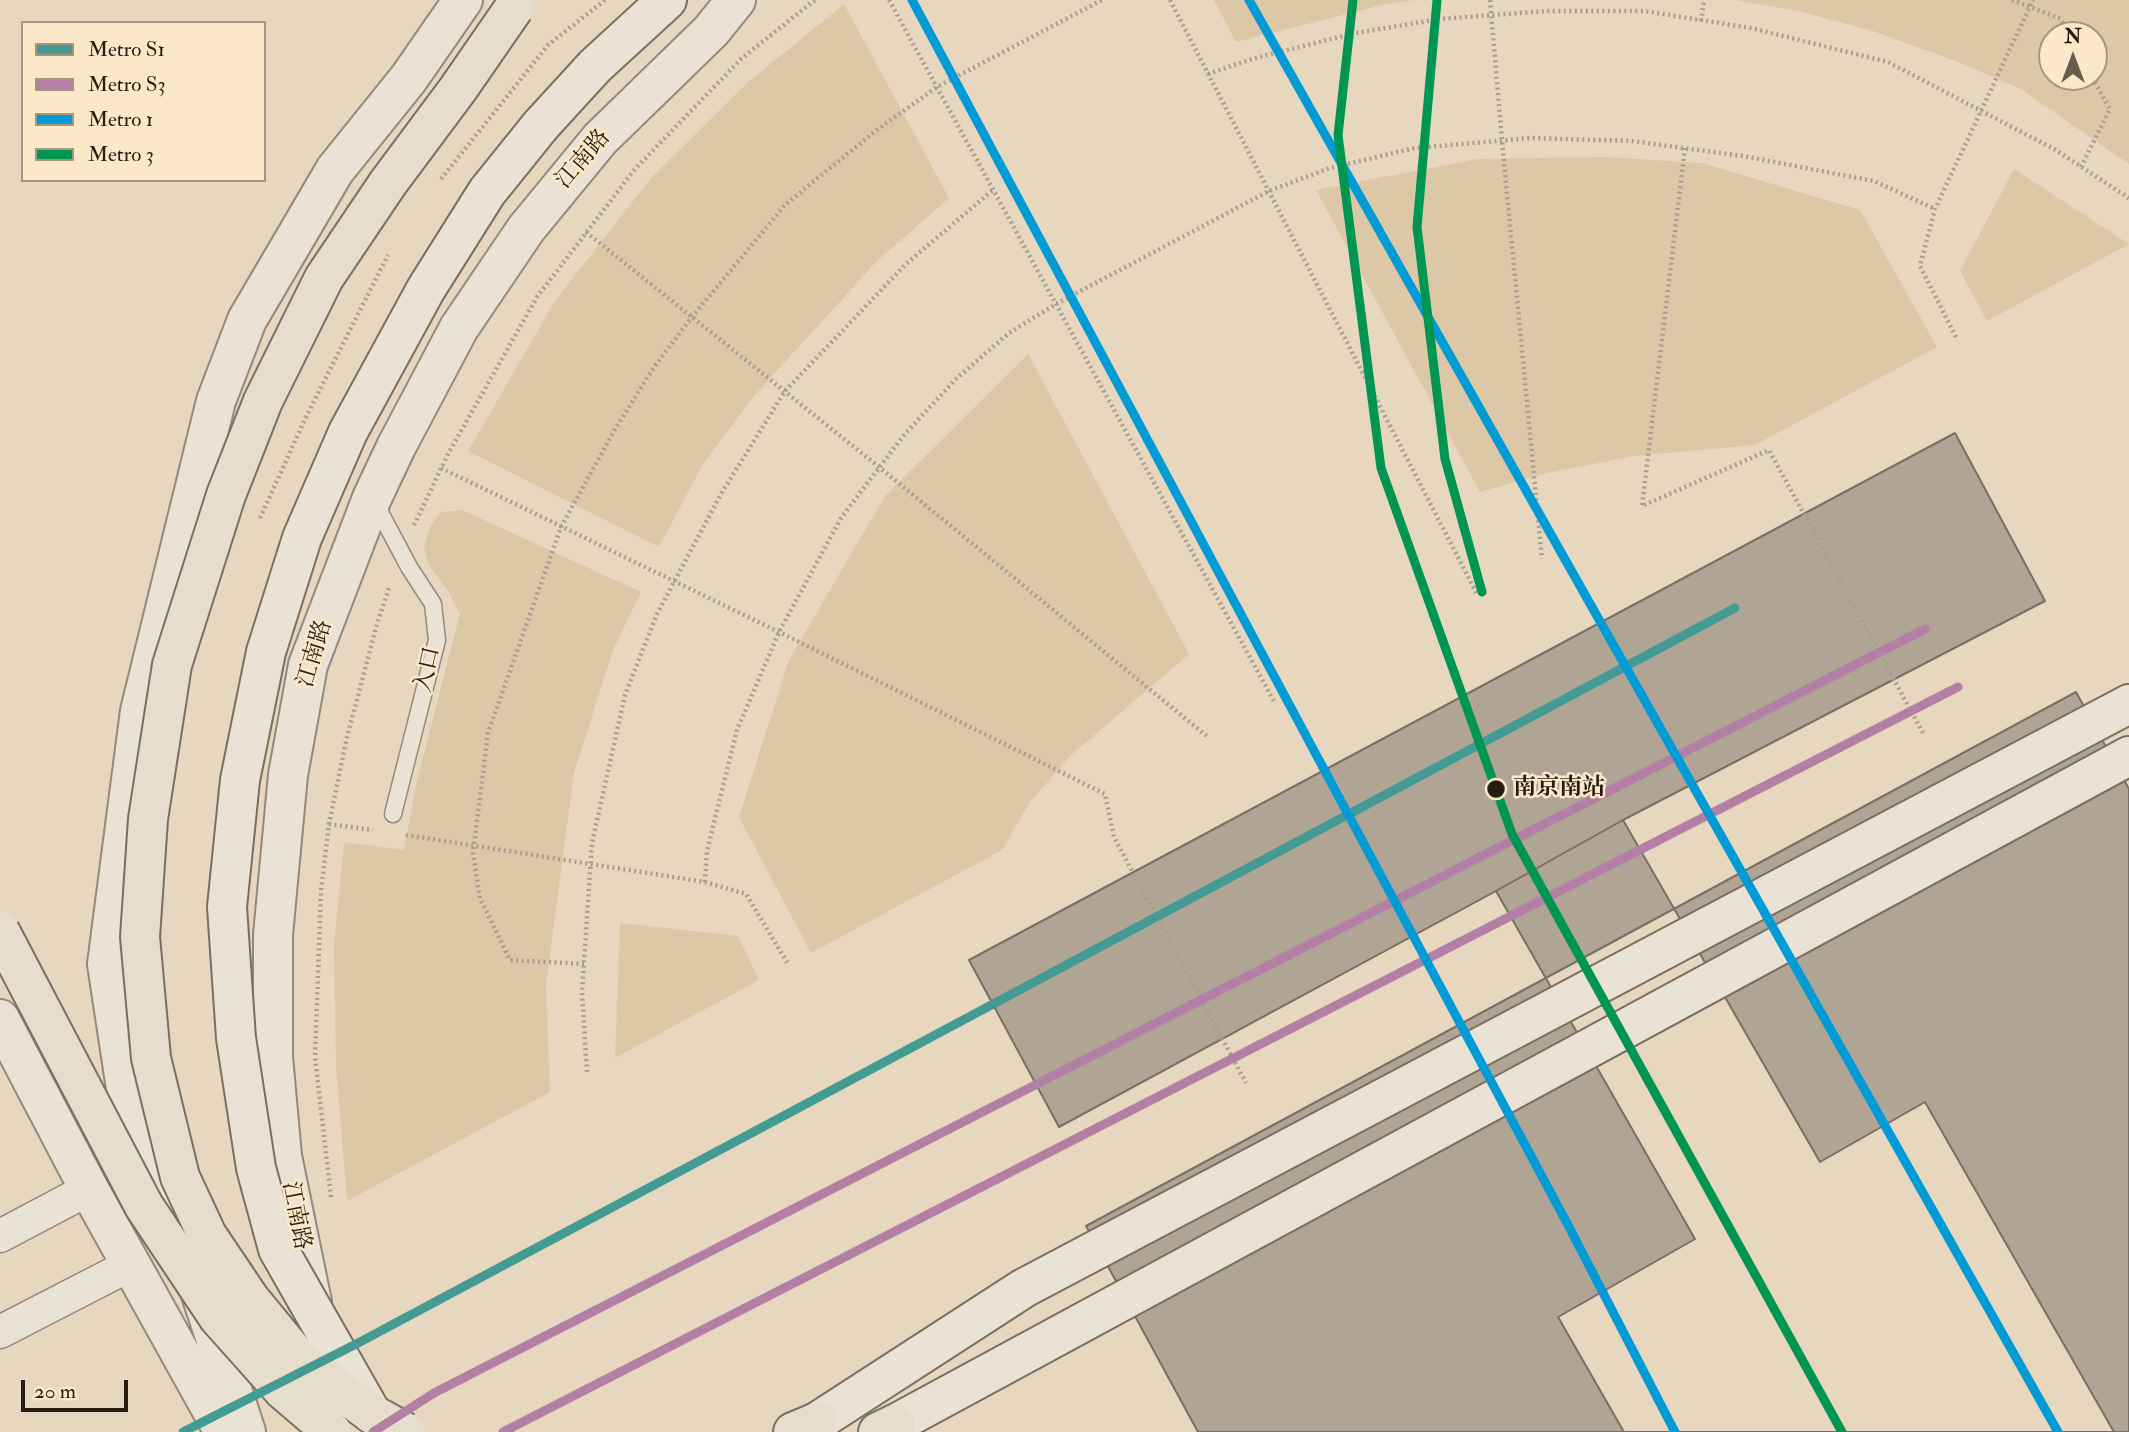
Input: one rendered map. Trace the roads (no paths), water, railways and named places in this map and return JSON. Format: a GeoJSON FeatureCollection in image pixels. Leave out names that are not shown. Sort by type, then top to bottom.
{"type":"FeatureCollection","features":[{"type":"Feature","properties":{"kind":"highway"},"geometry":{"type":"LineString","coordinates":[[405,1432],[356,1423],[302,1362],[250,1299],[207,1235],[180,1177],[151,1058],[140,937],[148,819],[172,665],[226,495],[263,401],[324,278],[388,183],[458,89],[516,4]]}},
{"type":"Feature","properties":{"kind":"highway"},"geometry":{"type":"LineString","coordinates":[[0,931],[144,1206],[218,1317],[283,1390],[332,1432]]}},
{"type":"Feature","properties":{"kind":"main road"},"geometry":{"type":"LineString","coordinates":[[246,1432],[174,1212],[128,1102],[107,964],[140,711],[216,401],[247,320],[335,170],[409,78],[463,0]]}},
{"type":"Feature","properties":{"kind":"main road"},"geometry":{"type":"LineString","coordinates":[[356,1423],[278,1249],[256,1168],[236,1038],[227,907],[240,780],[266,652],[302,538],[348,432],[426,289],[487,192],[541,125],[595,66],[667,0]]}},
{"type":"Feature","properties":{"kind":"main road","name":"江南路"},"geometry":{"type":"LineString","coordinates":[[356,1423],[282,1156],[273,1057],[273,935],[288,775],[308,665],[372,498],[459,328],[526,229],[600,139],[711,31],[736,0]]}},
{"type":"Feature","properties":{"kind":"main road"},"geometry":{"type":"LineString","coordinates":[[805,1429],[1024,1288],[2129,704]]}},
{"type":"Feature","properties":{"kind":"main road"},"geometry":{"type":"LineString","coordinates":[[886,1429],[2129,755]]}},
{"type":"Feature","properties":{"kind":"main road"},"geometry":{"type":"LineString","coordinates":[[0,1019],[89,1189],[224,1432]]}},
{"type":"Feature","properties":{"kind":"street"},"geometry":{"type":"LineString","coordinates":[[0,1236],[89,1189]]}},
{"type":"Feature","properties":{"kind":"street"},"geometry":{"type":"LineString","coordinates":[[0,1332],[132,1264]]}},
{"type":"Feature","properties":{"kind":"lane","name":"入口"},"geometry":{"type":"LineString","coordinates":[[372,498],[409,567],[433,604],[437,640],[393,814]]}},
{"type":"Feature","properties":{"kind":"metro line","name":"1"},"geometry":{"type":"LineString","coordinates":[[912,0],[1568,1225],[1675,1432]]}},
{"type":"Feature","properties":{"kind":"metro line","name":"1"},"geometry":{"type":"LineString","coordinates":[[1249,0],[2058,1432]]}},
{"type":"Feature","properties":{"kind":"metro line","name":"3"},"geometry":{"type":"LineString","coordinates":[[1353,0],[1338,135],[1381,468],[1512,834],[1842,1432]]}},
{"type":"Feature","properties":{"kind":"metro line","name":"3"},"geometry":{"type":"LineString","coordinates":[[1437,0],[1417,227],[1445,459],[1482,592]]}},
{"type":"Feature","properties":{"kind":"metro line","name":"S1"},"geometry":{"type":"LineString","coordinates":[[183,1432],[360,1342],[1735,608]]}},
{"type":"Feature","properties":{"kind":"metro line","name":"S3"},"geometry":{"type":"LineString","coordinates":[[373,1432],[434,1393],[1925,629]]}},
{"type":"Feature","properties":{"kind":"metro line","name":"S3"},"geometry":{"type":"LineString","coordinates":[[503,1432],[1958,687]]}},
{"type":"Feature","properties":{"kind":"place","name":"南京南站"},"geometry":{"type":"Point","coordinates":[1496,789]}}]}
